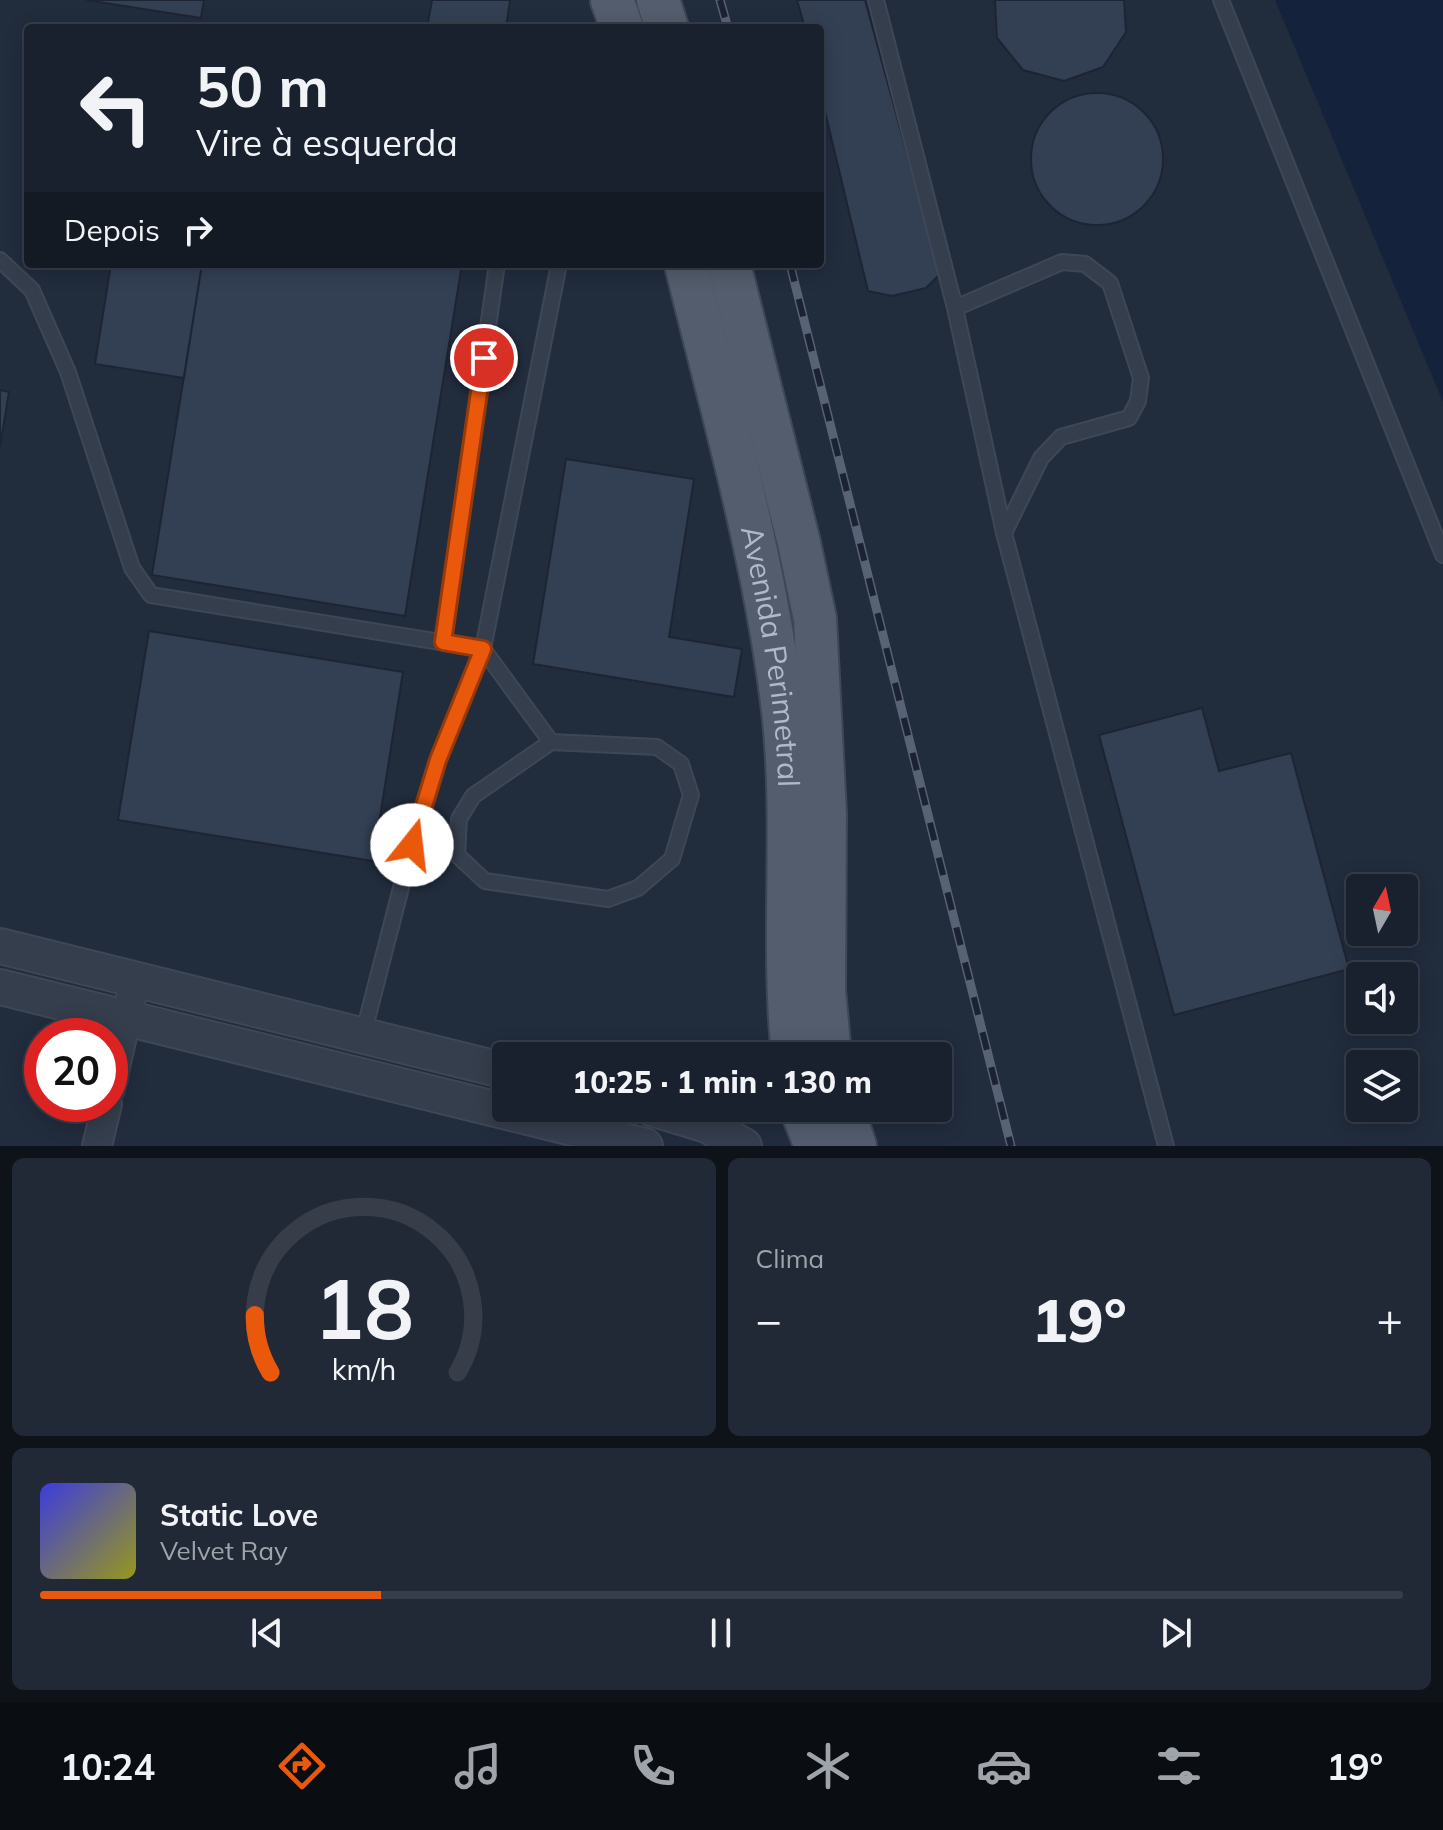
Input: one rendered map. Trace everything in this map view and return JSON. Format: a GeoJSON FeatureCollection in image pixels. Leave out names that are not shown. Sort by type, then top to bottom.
{"type":"FeatureCollection","features":[{"type":"Feature","properties":{"kind":"main road"},"geometry":{"type":"LineString","coordinates":[[612,0],[621,24]]}},
{"type":"Feature","properties":{"kind":"main road"},"geometry":{"type":"LineString","coordinates":[[658,0],[666,24]]}},
{"type":"Feature","properties":{"kind":"main road","name":"Avenida Perimetral"},"geometry":{"type":"LineString","coordinates":[[687,268],[754,542],[783,712],[789,816],[792,1042]]}},
{"type":"Feature","properties":{"kind":"main road","name":"Avenida Perimetral"},"geometry":{"type":"LineString","coordinates":[[730,268],[815,619],[825,814],[824,990],[829,1042]]}},
{"type":"Feature","properties":{"kind":"main road"},"geometry":{"type":"LineString","coordinates":[[807,1122],[816,1146]]}},
{"type":"Feature","properties":{"kind":"main road"},"geometry":{"type":"LineString","coordinates":[[847,1122],[855,1146]]}},
{"type":"Feature","properties":{"kind":"street"},"geometry":{"type":"LineString","coordinates":[[0,946],[492,1068]]}},
{"type":"Feature","properties":{"kind":"street"},"geometry":{"type":"LineString","coordinates":[[126,1018],[135,980]]}},
{"type":"Feature","properties":{"kind":"street"},"geometry":{"type":"LineString","coordinates":[[0,987],[122,1018]]}},
{"type":"Feature","properties":{"kind":"street"},"geometry":{"type":"LineString","coordinates":[[128,1019],[597,1129],[645,1146]]}},
{"type":"Feature","properties":{"kind":"street"},"geometry":{"type":"LineString","coordinates":[[97,1146],[103,1122]]}},
{"type":"Feature","properties":{"kind":"street"},"geometry":{"type":"LineString","coordinates":[[697,1122],[741,1144]]}},
{"type":"Feature","properties":{"kind":"lane"},"geometry":{"type":"LineString","coordinates":[[876,0],[955,308],[1004,533],[1166,1146]]}},
{"type":"Feature","properties":{"kind":"lane"},"geometry":{"type":"LineString","coordinates":[[1221,0],[1443,555]]}},
{"type":"Feature","properties":{"kind":"lane"},"geometry":{"type":"LineString","coordinates":[[0,260],[32,290],[68,372],[132,568],[151,595],[483,649],[551,742]]}},
{"type":"Feature","properties":{"kind":"lane"},"geometry":{"type":"LineString","coordinates":[[955,308],[1062,262],[1085,264],[1110,283],[1141,378],[1138,401],[1129,418],[1061,437],[1041,458],[1004,533]]}},
{"type":"Feature","properties":{"kind":"lane"},"geometry":{"type":"LineString","coordinates":[[443,642],[496,268]]}},
{"type":"Feature","properties":{"kind":"lane"},"geometry":{"type":"LineString","coordinates":[[363,1036],[419,818],[438,760],[483,649],[558,268]]}},
{"type":"Feature","properties":{"kind":"lane"},"geometry":{"type":"LineString","coordinates":[[551,742],[657,747],[681,764],[691,795],[672,859],[638,888],[608,899],[485,881],[457,855],[459,819],[473,796],[551,742]]}},
{"type":"Feature","properties":{"kind":"water"},"geometry":{"type":"Polygon","coordinates":[[[1275,0],[1443,0],[1443,402],[1275,0]]]}},
{"type":"Feature","properties":{"kind":"building"},"geometry":{"type":"Polygon","coordinates":[[[86,0],[204,0],[201,18],[86,0]]]}},
{"type":"Feature","properties":{"kind":"building"},"geometry":{"type":"Polygon","coordinates":[[[432,0],[510,0],[507,24],[428,24],[432,0]]]}},
{"type":"Feature","properties":{"kind":"building"},"geometry":{"type":"Polygon","coordinates":[[[797,0],[865,0],[940,274],[926,288],[892,296],[868,291],[824,108],[824,24],[804,24],[797,0]]]}},
{"type":"Feature","properties":{"kind":"building"},"geometry":{"type":"Polygon","coordinates":[[[995,0],[1124,0],[1126,32],[1103,67],[1064,81],[1023,70],[997,38],[995,0]]]}},
{"type":"Feature","properties":{"kind":"building"},"geometry":{"type":"Polygon","coordinates":[[[1097,93],[1122,98],[1143,113],[1158,134],[1163,159],[1158,184],[1143,205],[1122,220],[1097,225],[1072,220],[1051,205],[1036,184],[1031,159],[1036,134],[1051,113],[1072,98],[1097,93]]]}},
{"type":"Feature","properties":{"kind":"building"},"geometry":{"type":"Polygon","coordinates":[[[110,268],[201,268],[184,378],[95,364],[110,268]]]}},
{"type":"Feature","properties":{"kind":"building"},"geometry":{"type":"Polygon","coordinates":[[[201,268],[461,268],[405,616],[152,575],[201,268]]]}},
{"type":"Feature","properties":{"kind":"building"},"geometry":{"type":"Polygon","coordinates":[[[0,390],[9,392],[0,447],[0,390]]]}},
{"type":"Feature","properties":{"kind":"building"},"geometry":{"type":"Polygon","coordinates":[[[566,459],[694,479],[669,637],[742,649],[734,697],[533,664],[566,459]]]}},
{"type":"Feature","properties":{"kind":"building"},"geometry":{"type":"Polygon","coordinates":[[[149,631],[403,672],[373,861],[118,820],[149,631]]]}},
{"type":"Feature","properties":{"kind":"building"},"geometry":{"type":"Polygon","coordinates":[[[1202,708],[1219,771],[1291,753],[1347,962],[1346,970],[1174,1015],[1099,735],[1202,708]]]}},
{"type":"Feature","properties":{"kind":"railway"},"geometry":{"type":"LineString","coordinates":[[720,0],[727,24]]}},
{"type":"Feature","properties":{"kind":"railway"},"geometry":{"type":"LineString","coordinates":[[791,268],[1011,1146]]}},
{"type":"Feature","properties":{"kind":"route"},"geometry":{"type":"LineString","coordinates":[[412,845],[438,760],[483,649],[443,642],[484,358]]}}]}
